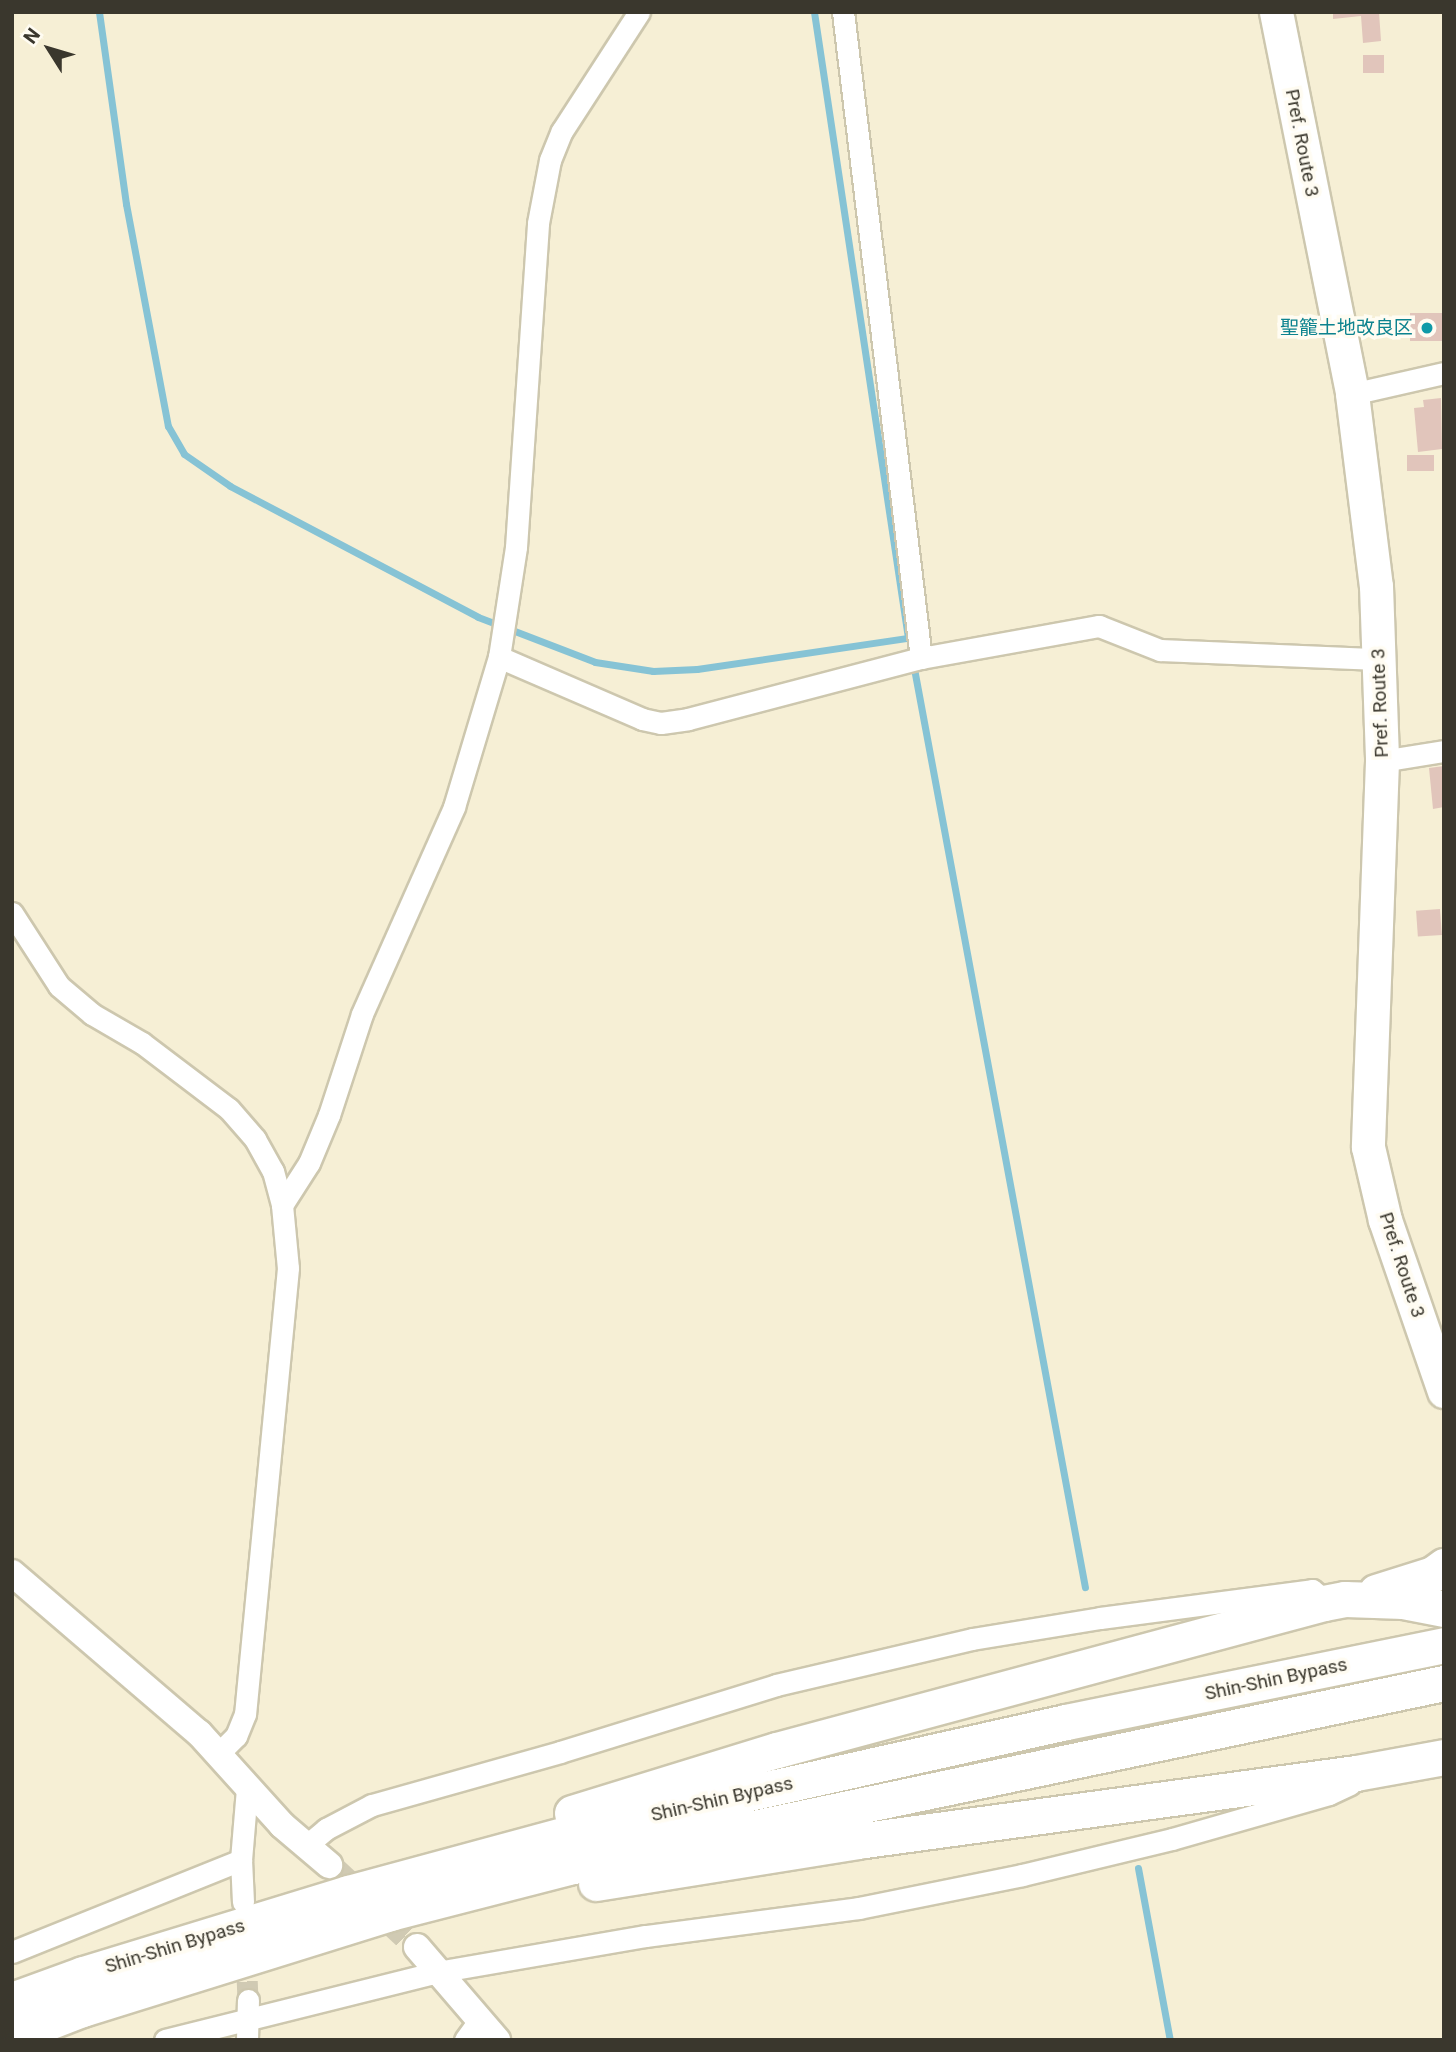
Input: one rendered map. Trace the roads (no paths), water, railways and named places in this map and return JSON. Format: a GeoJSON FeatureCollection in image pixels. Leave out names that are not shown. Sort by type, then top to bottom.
{"type":"FeatureCollection","features":[{"type":"Feature","properties":{"kind":"highway"},"geometry":{"type":"LineString","coordinates":[[338,1879],[777,1750],[1335,1601],[1394,1588],[1433,1574],[1444,1566]]}},
{"type":"Feature","properties":{"kind":"highway"},"geometry":{"type":"LineString","coordinates":[[1394,1588],[1444,1589]]}},
{"type":"Feature","properties":{"kind":"highway"},"geometry":{"type":"LineString","coordinates":[[1335,1601],[1403,1601],[1444,1609]]}},
{"type":"Feature","properties":{"kind":"highway","name":"Shin-Shin Bypass"},"geometry":{"type":"LineString","coordinates":[[12,2000],[338,1879],[572,1833],[1066,1722],[1444,1645]]}},
{"type":"Feature","properties":{"kind":"highway","name":"Shin-Shin Bypass"},"geometry":{"type":"LineString","coordinates":[[12,2036],[82,2009],[390,1913],[573,1866],[737,1829],[1444,1682]]}},
{"type":"Feature","properties":{"kind":"highway"},"geometry":{"type":"LineString","coordinates":[[390,1913],[857,1841],[1356,1773],[1437,1753]]}},
{"type":"Feature","properties":{"kind":"main road","name":"Pref. Route 3"},"geometry":{"type":"LineString","coordinates":[[1276,12],[1352,394],[1376,586],[1382,761],[1368,1147],[1385,1220],[1444,1391]]}},
{"type":"Feature","properties":{"kind":"street"},"geometry":{"type":"LineString","coordinates":[[282,1205],[309,1163],[329,1115],[362,1014],[454,807],[499,657],[516,547],[538,223],[550,160],[562,131],[639,12]]}},
{"type":"Feature","properties":{"kind":"street"},"geometry":{"type":"LineString","coordinates":[[843,12],[921,658]]}},
{"type":"Feature","properties":{"kind":"street"},"geometry":{"type":"LineString","coordinates":[[1352,394],[1444,373]]}},
{"type":"Feature","properties":{"kind":"street"},"geometry":{"type":"LineString","coordinates":[[499,657],[642,719],[661,723],[688,719],[921,658],[1099,626],[1160,650],[1378,659]]}},
{"type":"Feature","properties":{"kind":"street"},"geometry":{"type":"LineString","coordinates":[[1382,761],[1444,751]]}},
{"type":"Feature","properties":{"kind":"street"},"geometry":{"type":"LineString","coordinates":[[12,913],[59,986],[92,1014],[142,1043],[229,1109],[255,1139],[267,1160],[282,1205],[288,1268],[245,1714],[236,1736],[219,1753]]}},
{"type":"Feature","properties":{"kind":"street"},"geometry":{"type":"LineString","coordinates":[[12,1573],[219,1753],[247,1789],[282,1825],[307,1844],[338,1879]]}},
{"type":"Feature","properties":{"kind":"street"},"geometry":{"type":"LineString","coordinates":[[307,1844],[326,1829],[372,1805],[561,1752],[802,1679],[972,1639],[1100,1618],[1312,1590],[1335,1601]]}},
{"type":"Feature","properties":{"kind":"street"},"geometry":{"type":"LineString","coordinates":[[165,2040],[437,1972],[646,1936],[859,1908],[1022,1875],[1172,1839],[1329,1794],[1349,1786],[1356,1773]]}},
{"type":"Feature","properties":{"kind":"street"},"geometry":{"type":"LineString","coordinates":[[243,1902],[242,1860],[247,1789]]}},
{"type":"Feature","properties":{"kind":"street"},"geometry":{"type":"LineString","coordinates":[[12,1952],[242,1860]]}},
{"type":"Feature","properties":{"kind":"street"},"geometry":{"type":"LineString","coordinates":[[417,1947],[437,1972],[473,2030],[497,2040]]}},
{"type":"Feature","properties":{"kind":"waterway"},"geometry":{"type":"LineString","coordinates":[[99,12],[126,204],[168,426],[184,454],[230,486],[478,617],[595,662],[653,671],[697,669],[908,638]]}},
{"type":"Feature","properties":{"kind":"waterway"},"geometry":{"type":"LineString","coordinates":[[814,12],[908,638]]}},
{"type":"Feature","properties":{"kind":"waterway"},"geometry":{"type":"LineString","coordinates":[[913,663],[1085,1587]]}},
{"type":"Feature","properties":{"kind":"waterway"},"geometry":{"type":"LineString","coordinates":[[1138,1868],[1170,2040]]}},
{"type":"Feature","properties":{"kind":"tunnel"},"geometry":{"type":"LineString","coordinates":[[329,1865],[417,1947]]}},
{"type":"Feature","properties":{"kind":"tunnel"},"geometry":{"type":"LineString","coordinates":[[246,1950],[248,2000]]}},
{"type":"Feature","properties":{"kind":"place","name":"聖籠土地改良区"},"geometry":{"type":"Point","coordinates":[1427,328]}}]}
